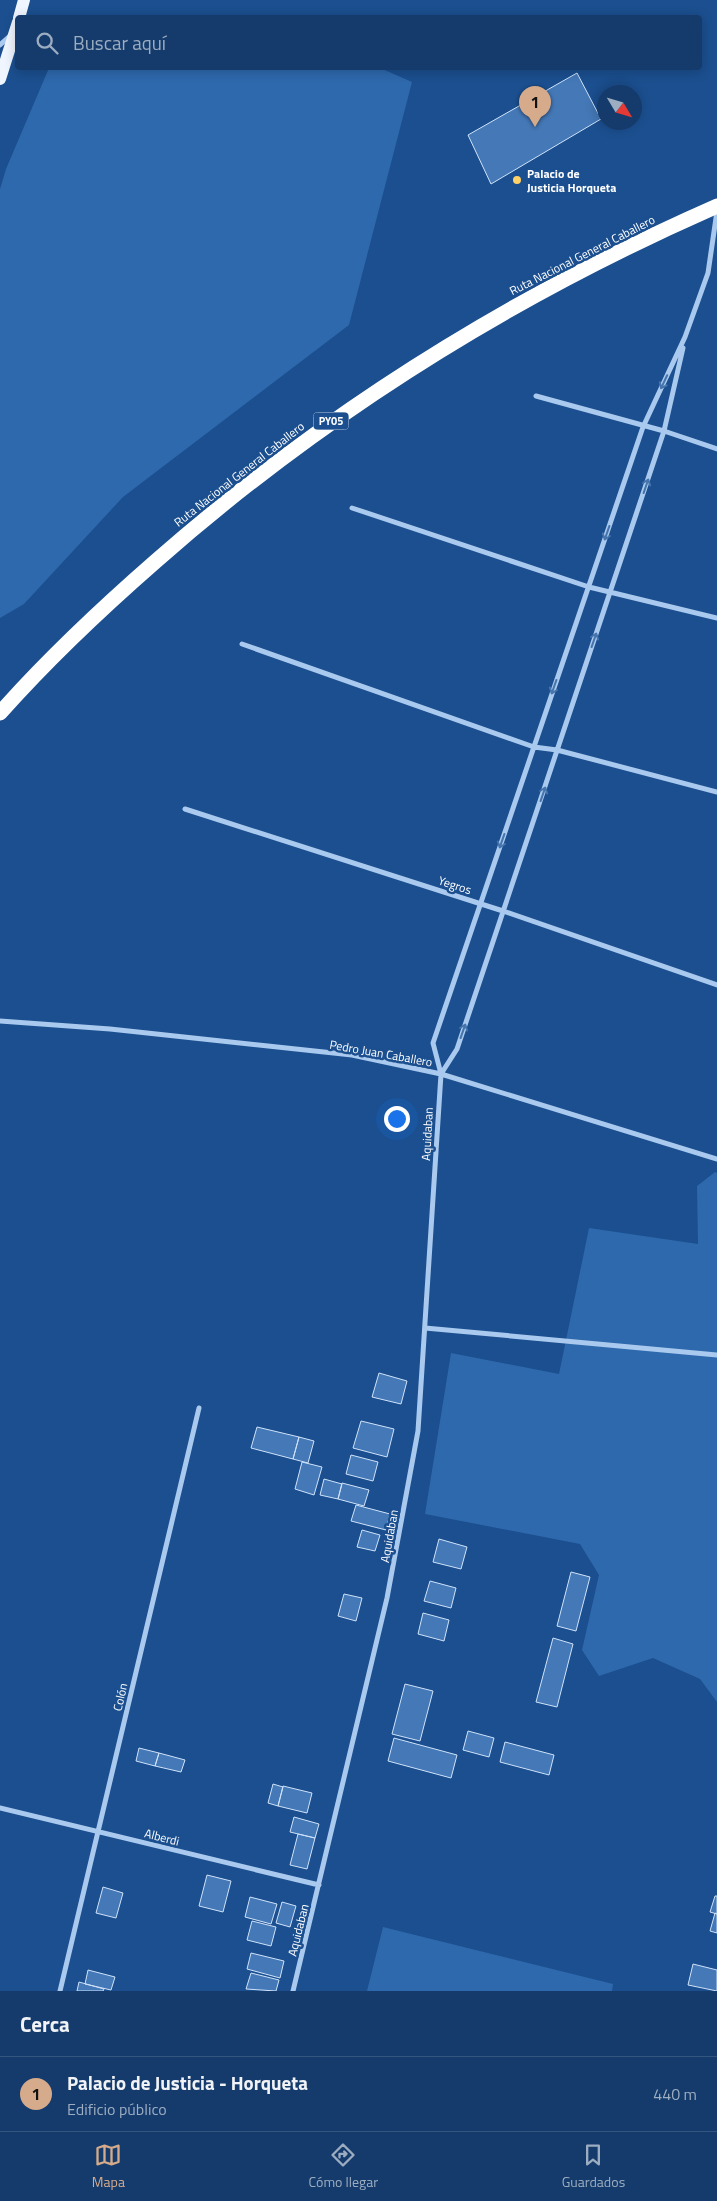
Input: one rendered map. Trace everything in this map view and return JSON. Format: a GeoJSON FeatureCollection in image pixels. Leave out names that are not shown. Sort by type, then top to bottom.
{"type":"FeatureCollection","features":[{"type":"Feature","properties":{"kind":"highway","name":"Ruta Nacional General Caballero"},"geometry":{"type":"LineString","coordinates":[[0,713],[96,615],[199,523],[265,470],[355,404],[430,355],[542,290],[619,250],[717,206]]}},
{"type":"Feature","properties":{"kind":"main road"},"geometry":{"type":"LineString","coordinates":[[20,15],[24,0]]}},
{"type":"Feature","properties":{"kind":"main road"},"geometry":{"type":"LineString","coordinates":[[0,79],[15,30]]}},
{"type":"Feature","properties":{"kind":"street"},"geometry":{"type":"LineString","coordinates":[[0,45],[15,28]]}},
{"type":"Feature","properties":{"kind":"street"},"geometry":{"type":"LineString","coordinates":[[441,1074],[433,1043],[643,427],[685,338],[708,273],[717,211]]}},
{"type":"Feature","properties":{"kind":"street"},"geometry":{"type":"LineString","coordinates":[[441,1074],[457,1049],[611,592],[664,431],[685,338]]}},
{"type":"Feature","properties":{"kind":"street"},"geometry":{"type":"LineString","coordinates":[[536,396],[643,427],[664,431],[717,450]]}},
{"type":"Feature","properties":{"kind":"street"},"geometry":{"type":"LineString","coordinates":[[352,508],[589,587],[717,618]]}},
{"type":"Feature","properties":{"kind":"street"},"geometry":{"type":"LineString","coordinates":[[242,644],[534,747],[557,750],[717,792]]}},
{"type":"Feature","properties":{"kind":"street","name":"Yegros"},"geometry":{"type":"LineString","coordinates":[[185,809],[503,911],[717,985]]}},
{"type":"Feature","properties":{"kind":"street","name":"Pedro Juan Caballero"},"geometry":{"type":"LineString","coordinates":[[0,1021],[110,1029],[352,1055],[441,1074],[717,1159]]}},
{"type":"Feature","properties":{"kind":"street","name":"Aquidaban"},"geometry":{"type":"LineString","coordinates":[[293,1991],[388,1598],[418,1431],[441,1074]]}},
{"type":"Feature","properties":{"kind":"street"},"geometry":{"type":"LineString","coordinates":[[425,1328],[717,1355]]}},
{"type":"Feature","properties":{"kind":"street","name":"Colón"},"geometry":{"type":"LineString","coordinates":[[60,1991],[199,1408]]}},
{"type":"Feature","properties":{"kind":"street","name":"Alberdi"},"geometry":{"type":"LineString","coordinates":[[0,1808],[319,1885]]}},
{"type":"Feature","properties":{"kind":"shaded area"},"geometry":{"type":"Polygon","coordinates":[[[48,70],[385,70],[412,82],[349,325],[123,497],[24,604],[0,618],[0,189],[6,169],[48,70]]]}},
{"type":"Feature","properties":{"kind":"shaded area"},"geometry":{"type":"Polygon","coordinates":[[[715,1172],[717,1173],[717,1702],[700,1679],[653,1658],[599,1676],[582,1650],[599,1575],[580,1544],[425,1514],[451,1353],[559,1374],[589,1228],[698,1244],[697,1186],[715,1172]]]}},
{"type":"Feature","properties":{"kind":"shaded area"},"geometry":{"type":"Polygon","coordinates":[[[383,1927],[613,1984],[612,1991],[367,1991],[383,1927]]]}},
{"type":"Feature","properties":{"kind":"building"},"geometry":{"type":"Polygon","coordinates":[[[577,73],[597,111],[597,121],[491,184],[468,135],[577,73]]]}},
{"type":"Feature","properties":{"kind":"building"},"geometry":{"type":"Polygon","coordinates":[[[379,1373],[407,1381],[401,1404],[372,1397],[379,1373]]]}},
{"type":"Feature","properties":{"kind":"building"},"geometry":{"type":"Polygon","coordinates":[[[361,1421],[394,1429],[387,1457],[353,1448],[361,1421]]]}},
{"type":"Feature","properties":{"kind":"building"},"geometry":{"type":"Polygon","coordinates":[[[257,1427],[299,1437],[293,1459],[251,1448],[257,1427]]]}},
{"type":"Feature","properties":{"kind":"building"},"geometry":{"type":"Polygon","coordinates":[[[299,1437],[314,1441],[308,1463],[293,1459],[299,1437]]]}},
{"type":"Feature","properties":{"kind":"building"},"geometry":{"type":"Polygon","coordinates":[[[351,1455],[378,1462],[373,1481],[346,1474],[351,1455]]]}},
{"type":"Feature","properties":{"kind":"building"},"geometry":{"type":"Polygon","coordinates":[[[302,1462],[322,1467],[314,1495],[295,1489],[302,1462]]]}},
{"type":"Feature","properties":{"kind":"building"},"geometry":{"type":"Polygon","coordinates":[[[324,1479],[342,1484],[338,1499],[320,1495],[324,1479]]]}},
{"type":"Feature","properties":{"kind":"building"},"geometry":{"type":"Polygon","coordinates":[[[342,1483],[369,1490],[364,1506],[338,1499],[342,1483]]]}},
{"type":"Feature","properties":{"kind":"building"},"geometry":{"type":"Polygon","coordinates":[[[356,1505],[390,1514],[386,1530],[351,1521],[356,1505]]]}},
{"type":"Feature","properties":{"kind":"building"},"geometry":{"type":"Polygon","coordinates":[[[362,1530],[380,1535],[375,1551],[357,1547],[362,1530]]]}},
{"type":"Feature","properties":{"kind":"building"},"geometry":{"type":"Polygon","coordinates":[[[439,1539],[467,1547],[461,1569],[433,1562],[439,1539]]]}},
{"type":"Feature","properties":{"kind":"building"},"geometry":{"type":"Polygon","coordinates":[[[571,1572],[590,1577],[576,1631],[557,1626],[571,1572]]]}},
{"type":"Feature","properties":{"kind":"building"},"geometry":{"type":"Polygon","coordinates":[[[430,1581],[456,1588],[451,1608],[424,1601],[430,1581]]]}},
{"type":"Feature","properties":{"kind":"building"},"geometry":{"type":"Polygon","coordinates":[[[344,1594],[362,1598],[356,1621],[338,1616],[344,1594]]]}},
{"type":"Feature","properties":{"kind":"building"},"geometry":{"type":"Polygon","coordinates":[[[423,1613],[449,1620],[444,1641],[418,1634],[423,1613]]]}},
{"type":"Feature","properties":{"kind":"building"},"geometry":{"type":"Polygon","coordinates":[[[553,1638],[573,1644],[557,1707],[536,1702],[553,1638]]]}},
{"type":"Feature","properties":{"kind":"building"},"geometry":{"type":"Polygon","coordinates":[[[405,1684],[433,1691],[420,1741],[392,1734],[405,1684]]]}},
{"type":"Feature","properties":{"kind":"building"},"geometry":{"type":"Polygon","coordinates":[[[468,1731],[494,1738],[489,1757],[463,1750],[468,1731]]]}},
{"type":"Feature","properties":{"kind":"building"},"geometry":{"type":"Polygon","coordinates":[[[394,1738],[457,1755],[451,1778],[388,1761],[394,1738]]]}},
{"type":"Feature","properties":{"kind":"building"},"geometry":{"type":"Polygon","coordinates":[[[505,1742],[554,1755],[549,1775],[500,1762],[505,1742]]]}},
{"type":"Feature","properties":{"kind":"building"},"geometry":{"type":"Polygon","coordinates":[[[139,1748],[159,1753],[155,1766],[136,1761],[139,1748]]]}},
{"type":"Feature","properties":{"kind":"building"},"geometry":{"type":"Polygon","coordinates":[[[159,1753],[185,1760],[181,1772],[155,1766],[159,1753]]]}},
{"type":"Feature","properties":{"kind":"building"},"geometry":{"type":"Polygon","coordinates":[[[273,1784],[283,1787],[278,1806],[268,1803],[273,1784]]]}},
{"type":"Feature","properties":{"kind":"building"},"geometry":{"type":"Polygon","coordinates":[[[283,1786],[312,1793],[307,1813],[278,1806],[283,1786]]]}},
{"type":"Feature","properties":{"kind":"building"},"geometry":{"type":"Polygon","coordinates":[[[294,1817],[319,1824],[315,1838],[290,1832],[294,1817]]]}},
{"type":"Feature","properties":{"kind":"building"},"geometry":{"type":"Polygon","coordinates":[[[298,1834],[315,1838],[307,1869],[290,1865],[298,1834]]]}},
{"type":"Feature","properties":{"kind":"building"},"geometry":{"type":"Polygon","coordinates":[[[207,1875],[231,1881],[223,1912],[199,1906],[207,1875]]]}},
{"type":"Feature","properties":{"kind":"building"},"geometry":{"type":"Polygon","coordinates":[[[103,1887],[123,1893],[116,1918],[96,1913],[103,1887]]]}},
{"type":"Feature","properties":{"kind":"building"},"geometry":{"type":"Polygon","coordinates":[[[715,1896],[717,1896],[717,1914],[710,1912],[715,1896]]]}},
{"type":"Feature","properties":{"kind":"building"},"geometry":{"type":"Polygon","coordinates":[[[250,1897],[277,1904],[271,1924],[245,1917],[250,1897]]]}},
{"type":"Feature","properties":{"kind":"building"},"geometry":{"type":"Polygon","coordinates":[[[282,1902],[296,1906],[290,1927],[276,1923],[282,1902]]]}},
{"type":"Feature","properties":{"kind":"building"},"geometry":{"type":"Polygon","coordinates":[[[715,1913],[717,1914],[717,1933],[710,1931],[715,1913]]]}},
{"type":"Feature","properties":{"kind":"building"},"geometry":{"type":"Polygon","coordinates":[[[252,1921],[276,1927],[271,1946],[247,1940],[252,1921]]]}},
{"type":"Feature","properties":{"kind":"building"},"geometry":{"type":"Polygon","coordinates":[[[251,1953],[284,1961],[280,1978],[247,1969],[251,1953]]]}},
{"type":"Feature","properties":{"kind":"building"},"geometry":{"type":"Polygon","coordinates":[[[693,1964],[717,1970],[717,1991],[688,1985],[693,1964]]]}},
{"type":"Feature","properties":{"kind":"building"},"geometry":{"type":"Polygon","coordinates":[[[88,1970],[115,1977],[111,1990],[85,1984],[88,1970]]]}},
{"type":"Feature","properties":{"kind":"building"},"geometry":{"type":"Polygon","coordinates":[[[251,1973],[279,1980],[276,1991],[246,1989],[251,1973]]]}},
{"type":"Feature","properties":{"kind":"building"},"geometry":{"type":"Polygon","coordinates":[[[79,1982],[104,1989],[103,1991],[77,1991],[79,1982]]]}},
{"type":"Feature","properties":{"kind":"place","name":"Palacio de Justicia - Horqueta"},"geometry":{"type":"Point","coordinates":[535,127]}},
{"type":"Feature","properties":{"kind":"place","name":"Palacio de Justicia Horqueta"},"geometry":{"type":"Point","coordinates":[517,180]}}]}
